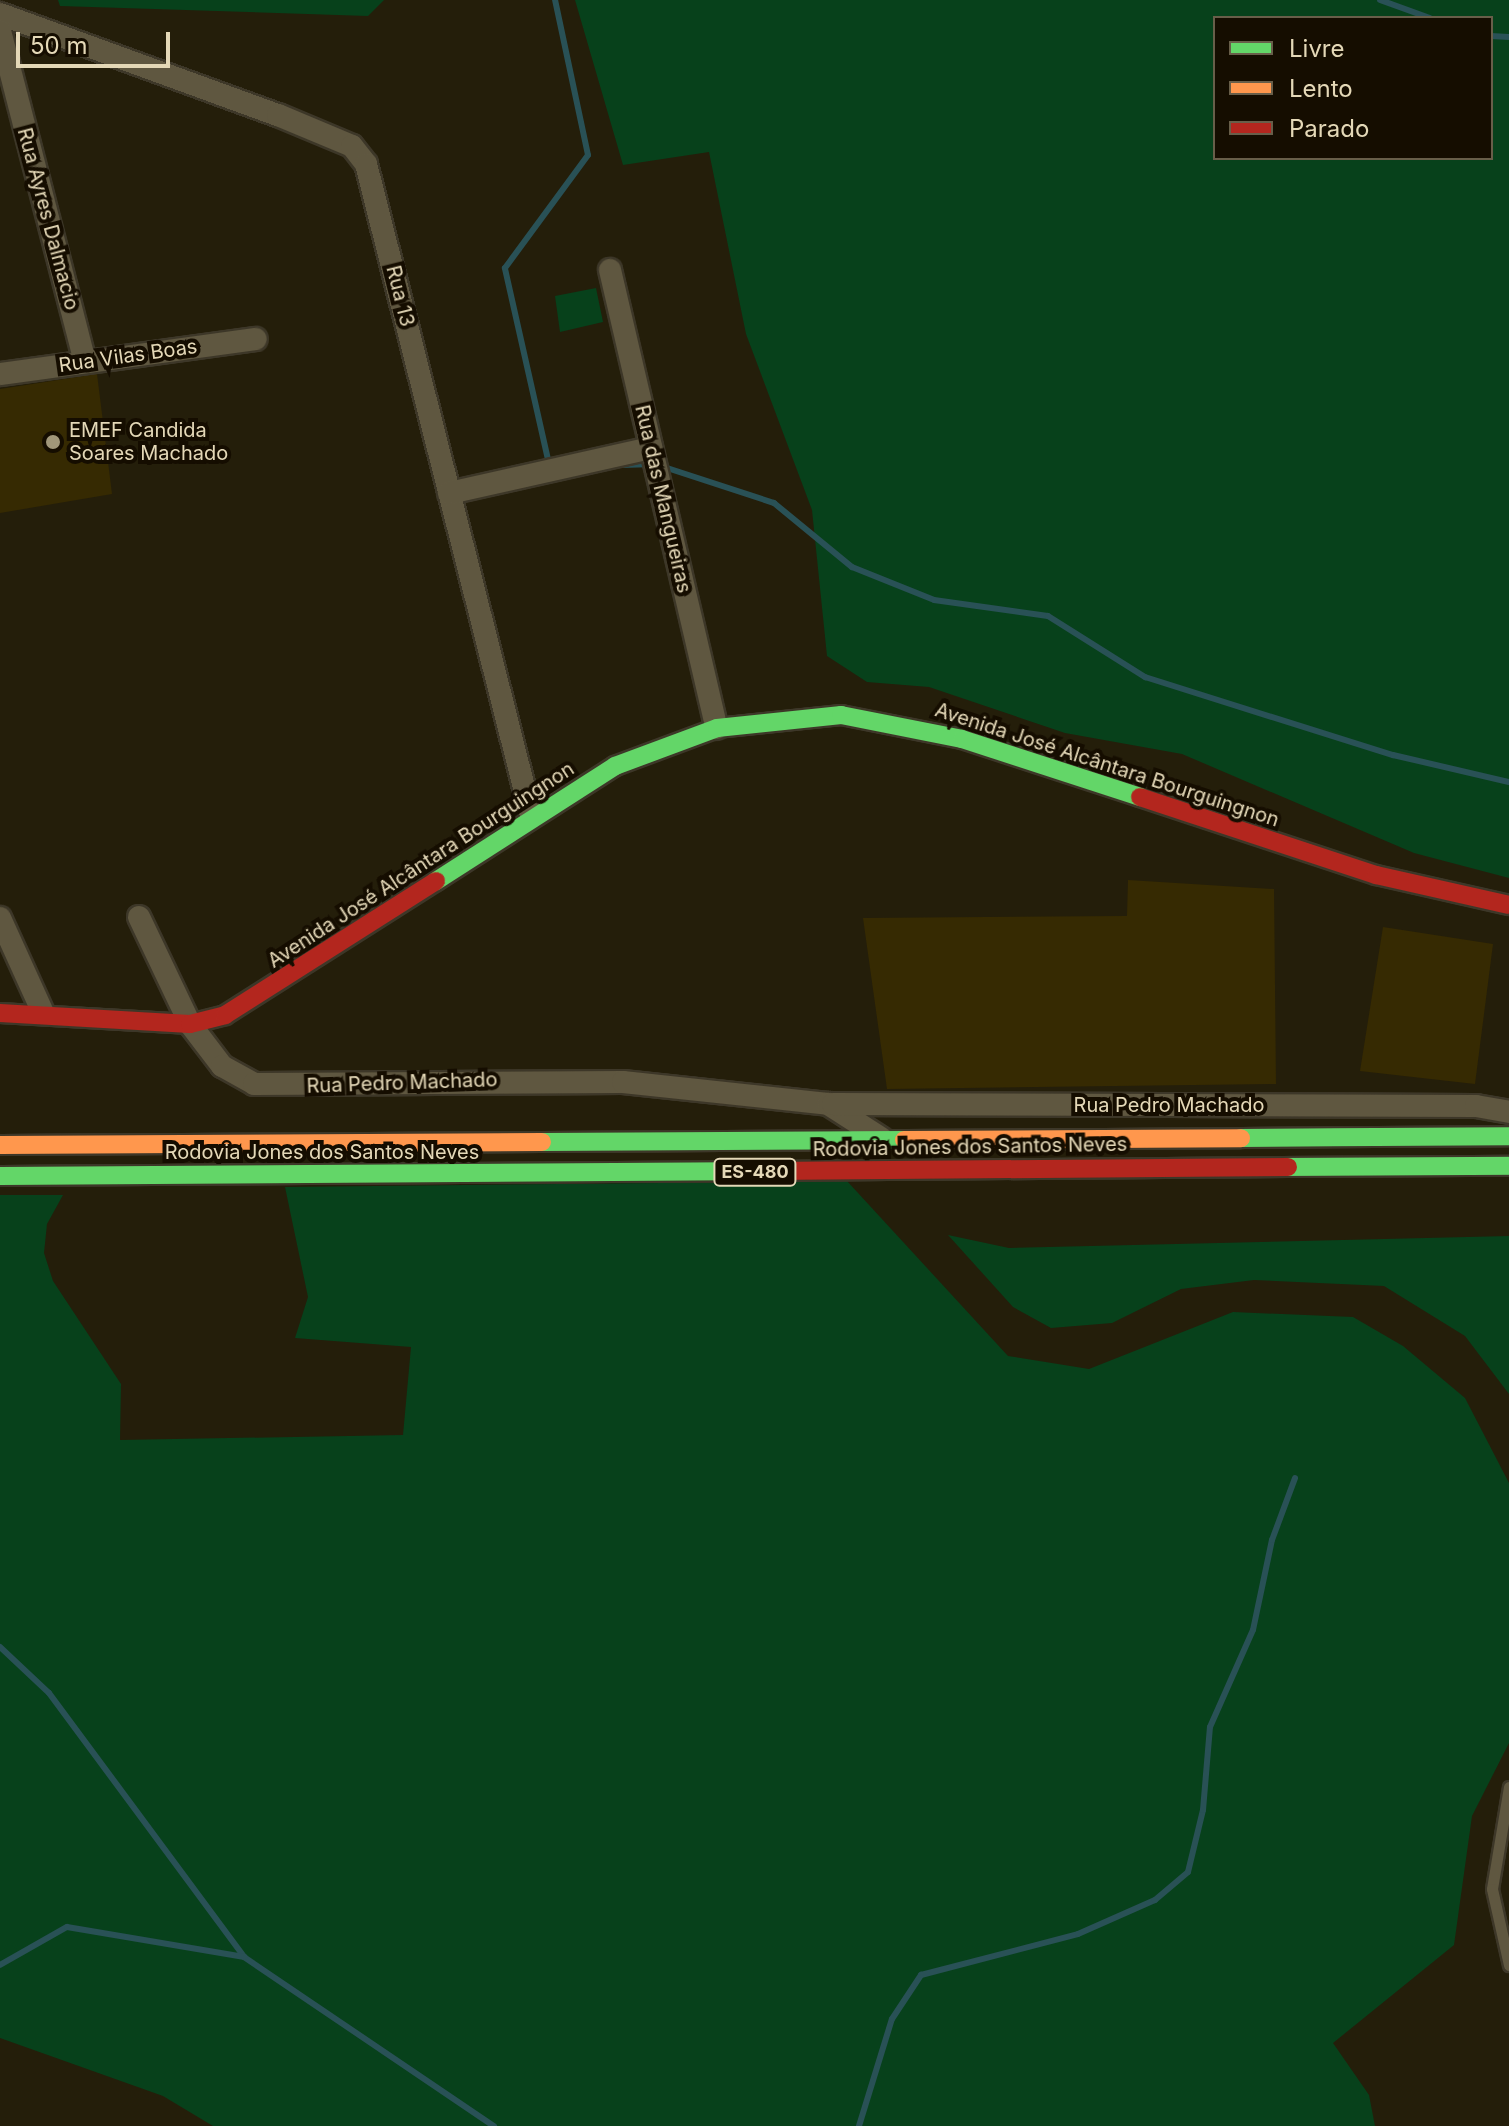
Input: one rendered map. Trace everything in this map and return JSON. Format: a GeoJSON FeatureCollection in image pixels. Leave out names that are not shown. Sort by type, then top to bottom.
{"type":"FeatureCollection","features":[{"type":"Feature","properties":{"kind":"main road","name":"Avenida José Alcântara Bourguingnon"},"geometry":{"type":"LineString","coordinates":[[190,1024],[238,1010],[531,815],[615,766],[717,728],[841,715],[900,724],[1376,875],[1509,905]]}},
{"type":"Feature","properties":{"kind":"main road"},"geometry":{"type":"LineString","coordinates":[[0,1013],[43,1013],[190,1024]]}},
{"type":"Feature","properties":{"kind":"main road","name":"Rodovia Jones dos Santos Neves"},"geometry":{"type":"LineString","coordinates":[[0,1145],[1509,1136]]}},
{"type":"Feature","properties":{"kind":"main road","name":"Rodovia Jones dos Santos Neves"},"geometry":{"type":"LineString","coordinates":[[0,1176],[1509,1166]]}},
{"type":"Feature","properties":{"kind":"street","name":"Rua 13"},"geometry":{"type":"LineString","coordinates":[[0,14],[278,115],[359,154],[531,815]]}},
{"type":"Feature","properties":{"kind":"street","name":"Rua Ayres Dalmacio"},"geometry":{"type":"LineString","coordinates":[[0,31],[85,361]]}},
{"type":"Feature","properties":{"kind":"street","name":"Rua das Mangueiras"},"geometry":{"type":"LineString","coordinates":[[610,270],[717,728]]}},
{"type":"Feature","properties":{"kind":"street","name":"Rua Vilas Boas"},"geometry":{"type":"LineString","coordinates":[[0,374],[256,339]]}},
{"type":"Feature","properties":{"kind":"street"},"geometry":{"type":"LineString","coordinates":[[449,493],[651,448]]}},
{"type":"Feature","properties":{"kind":"street","name":"Rua Pedro Machado"},"geometry":{"type":"LineString","coordinates":[[139,917],[190,1024],[222,1066],[254,1084],[623,1082],[828,1104],[1476,1106],[1509,1112]]}},
{"type":"Feature","properties":{"kind":"street"},"geometry":{"type":"LineString","coordinates":[[0,918],[43,1013]]}},
{"type":"Feature","properties":{"kind":"street","name":"Rua Pedro Machado"},"geometry":{"type":"LineString","coordinates":[[828,1104],[881,1138]]}},
{"type":"Feature","properties":{"kind":"lane"},"geometry":{"type":"LineString","coordinates":[[1509,1787],[1492,1889],[1495,1930],[1509,1965]]}},
{"type":"Feature","properties":{"kind":"shaded area","name":"EMEF Candida Soares Machado"},"geometry":{"type":"Polygon","coordinates":[[[97,374],[112,494],[0,513],[0,389],[97,374]]]}},
{"type":"Feature","properties":{"kind":"shaded area"},"geometry":{"type":"Polygon","coordinates":[[[1128,880],[1274,889],[1276,1084],[887,1089],[863,918],[1127,916],[1128,880]]]}},
{"type":"Feature","properties":{"kind":"shaded area"},"geometry":{"type":"Polygon","coordinates":[[[1383,927],[1493,944],[1475,1084],[1360,1071],[1383,927]]]}},
{"type":"Feature","properties":{"kind":"green space"},"geometry":{"type":"Polygon","coordinates":[[[58,0],[384,0],[368,16],[60,6],[58,0]]]}},
{"type":"Feature","properties":{"kind":"green space"},"geometry":{"type":"Polygon","coordinates":[[[575,0],[1509,0],[1509,878],[1414,853],[1182,754],[1065,733],[929,687],[867,682],[827,656],[812,510],[746,334],[709,152],[623,165],[575,0]]]}},
{"type":"Feature","properties":{"kind":"green space"},"geometry":{"type":"Polygon","coordinates":[[[596,288],[603,322],[560,332],[555,296],[596,288]]]}},
{"type":"Feature","properties":{"kind":"green space"},"geometry":{"type":"Polygon","coordinates":[[[847,1181],[1008,1356],[1089,1369],[1233,1312],[1353,1317],[1403,1346],[1465,1398],[1509,1483],[1509,1743],[1472,1816],[1454,1945],[1333,2043],[1369,2095],[1375,2126],[213,2126],[163,2096],[0,2038],[0,1195],[63,1195],[47,1224],[44,1253],[53,1281],[121,1384],[120,1440],[403,1435],[411,1347],[295,1338],[308,1297],[285,1187],[847,1181]]]}},
{"type":"Feature","properties":{"kind":"green space"},"geometry":{"type":"Polygon","coordinates":[[[948,1235],[1009,1248],[1509,1236],[1509,1394],[1465,1336],[1384,1286],[1254,1280],[1181,1289],[1112,1323],[1051,1328],[1013,1307],[948,1235]]]}},
{"type":"Feature","properties":{"kind":"waterway"},"geometry":{"type":"LineString","coordinates":[[549,464],[505,268],[588,155],[555,0]]}},
{"type":"Feature","properties":{"kind":"waterway"},"geometry":{"type":"LineString","coordinates":[[1380,0],[1424,16]]}},
{"type":"Feature","properties":{"kind":"waterway"},"geometry":{"type":"LineString","coordinates":[[1493,36],[1509,37]]}},
{"type":"Feature","properties":{"kind":"waterway"},"geometry":{"type":"LineString","coordinates":[[622,465],[646,464]]}},
{"type":"Feature","properties":{"kind":"waterway"},"geometry":{"type":"LineString","coordinates":[[664,467],[774,503],[852,567],[934,600],[1048,616],[1145,677],[1393,755],[1509,782]]}},
{"type":"Feature","properties":{"kind":"waterway"},"geometry":{"type":"LineString","coordinates":[[859,2126],[892,2019],[921,1975],[1078,1934],[1155,1900],[1188,1872],[1203,1810],[1210,1727],[1253,1630],[1272,1540],[1295,1478]]}},
{"type":"Feature","properties":{"kind":"waterway"},"geometry":{"type":"LineString","coordinates":[[0,1647],[49,1693],[244,1957],[494,2126]]}},
{"type":"Feature","properties":{"kind":"waterway"},"geometry":{"type":"LineString","coordinates":[[0,1965],[67,1927],[244,1957]]}},
{"type":"Feature","properties":{"kind":"traffic: fast"},"geometry":{"type":"LineString","coordinates":[[436,881],[615,766],[717,728],[841,715],[962,739],[1140,797]]}},
{"type":"Feature","properties":{"kind":"traffic: fast"},"geometry":{"type":"LineString","coordinates":[[1241,1138],[1509,1136]]}},
{"type":"Feature","properties":{"kind":"traffic: fast"},"geometry":{"type":"LineString","coordinates":[[542,1142],[904,1140]]}},
{"type":"Feature","properties":{"kind":"traffic: fast"},"geometry":{"type":"LineString","coordinates":[[1288,1167],[1509,1166]]}},
{"type":"Feature","properties":{"kind":"traffic: fast"},"geometry":{"type":"LineString","coordinates":[[0,1176],[766,1171]]}},
{"type":"Feature","properties":{"kind":"traffic: slow"},"geometry":{"type":"LineString","coordinates":[[904,1140],[1241,1138]]}},
{"type":"Feature","properties":{"kind":"traffic: slow"},"geometry":{"type":"LineString","coordinates":[[0,1145],[542,1142]]}},
{"type":"Feature","properties":{"kind":"traffic: jam"},"geometry":{"type":"LineString","coordinates":[[1140,797],[1376,875],[1509,905]]}},
{"type":"Feature","properties":{"kind":"traffic: jam"},"geometry":{"type":"LineString","coordinates":[[0,1013],[190,1024],[225,1015],[436,881]]}},
{"type":"Feature","properties":{"kind":"traffic: jam"},"geometry":{"type":"LineString","coordinates":[[766,1171],[1288,1167]]}},
{"type":"Feature","properties":{"kind":"place","name":"EMEF Candida Soares Machado"},"geometry":{"type":"Point","coordinates":[53,442]}}]}
